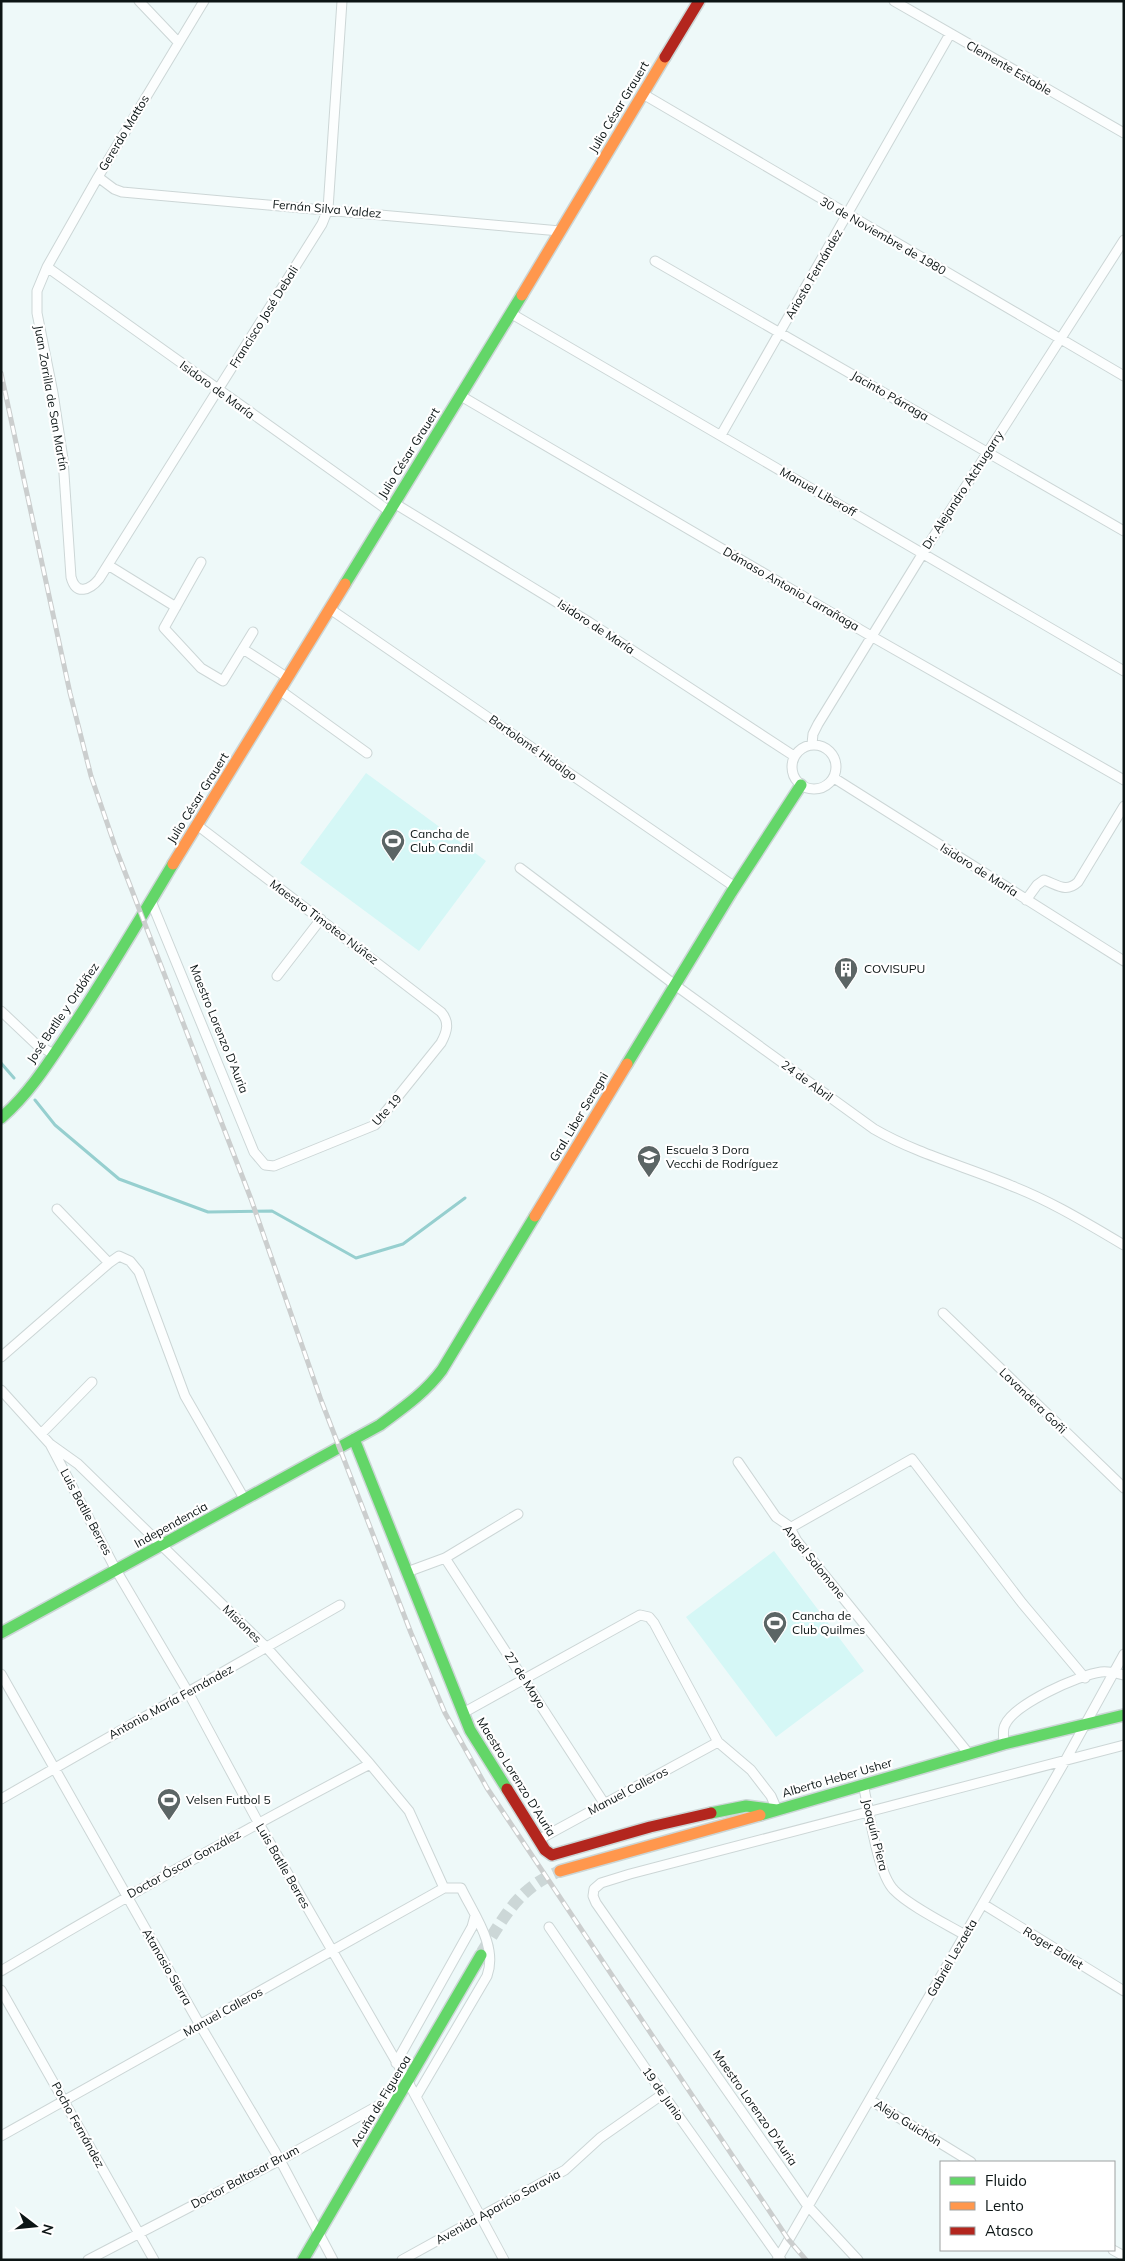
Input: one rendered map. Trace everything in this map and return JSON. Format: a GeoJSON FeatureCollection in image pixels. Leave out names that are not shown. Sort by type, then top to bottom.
{"type":"FeatureCollection","features":[{"type":"Feature","properties":{"kind":"street"},"geometry":{"type":"LineString","coordinates":[[139,1],[178,42]]}},
{"type":"Feature","properties":{"kind":"street","name":"Gererdo Mattos"},"geometry":{"type":"LineString","coordinates":[[47,267],[98,177],[204,1]]}},
{"type":"Feature","properties":{"kind":"street","name":"Francisco José Debali"},"geometry":{"type":"LineString","coordinates":[[78,589],[84,590],[94,585],[108,565],[322,224],[328,209],[342,1]]}},
{"type":"Feature","properties":{"kind":"street","name":"Julio César Grauert"},"geometry":{"type":"LineString","coordinates":[[142,918],[197,825],[512,314],[699,1]]}},
{"type":"Feature","properties":{"kind":"street","name":"Clemente Estable"},"geometry":{"type":"LineString","coordinates":[[894,1],[1124,134]]}},
{"type":"Feature","properties":{"kind":"street","name":"Ariosto Fernández"},"geometry":{"type":"LineString","coordinates":[[721,435],[950,34]]}},
{"type":"Feature","properties":{"kind":"street","name":"30 de Noviembre de 1980"},"geometry":{"type":"LineString","coordinates":[[643,94],[1124,376]]}},
{"type":"Feature","properties":{"kind":"street","name":"Fernán Silva Valdez"},"geometry":{"type":"LineString","coordinates":[[98,177],[114,189],[122,192],[560,231]]}},
{"type":"Feature","properties":{"kind":"street","name":"Dr. Alejandro Atchugarry"},"geometry":{"type":"LineString","coordinates":[[812,744],[813,734],[818,724],[923,553],[1124,240]]}},
{"type":"Feature","properties":{"kind":"street","name":"Jacinto Párraga"},"geometry":{"type":"LineString","coordinates":[[655,261],[1124,531]]}},
{"type":"Feature","properties":{"kind":"street","name":"Isidoro de María"},"geometry":{"type":"LineString","coordinates":[[47,267],[218,391],[392,507],[589,622],[794,756]]}},
{"type":"Feature","properties":{"kind":"street","name":"Juan Zorrilla de San Martín"},"geometry":{"type":"LineString","coordinates":[[47,267],[37,291],[37,313],[53,392],[63,459],[71,578],[78,589]]}},
{"type":"Feature","properties":{"kind":"street","name":"Manuel Liberoff"},"geometry":{"type":"LineString","coordinates":[[512,314],[1124,671]]}},
{"type":"Feature","properties":{"kind":"street","name":"Dámaso Antonio Larrañaga"},"geometry":{"type":"LineString","coordinates":[[460,396],[872,636],[1124,780]]}},
{"type":"Feature","properties":{"kind":"street"},"geometry":{"type":"LineString","coordinates":[[201,562],[164,628],[201,668],[223,681],[253,632]]}},
{"type":"Feature","properties":{"kind":"street"},"geometry":{"type":"LineString","coordinates":[[108,565],[176,607]]}},
{"type":"Feature","properties":{"kind":"street","name":"Bartolomé Hidalgo"},"geometry":{"type":"LineString","coordinates":[[330,609],[735,887]]}},
{"type":"Feature","properties":{"kind":"street"},"geometry":{"type":"LineString","coordinates":[[243,649],[288,678]]}},
{"type":"Feature","properties":{"kind":"street"},"geometry":{"type":"LineString","coordinates":[[280,690],[367,753]]}},
{"type":"Feature","properties":{"kind":"street"},"geometry":{"type":"LineString","coordinates":[[812,744],[824,746],[833,754],[837,766],[834,778],[822,788],[811,789],[801,785],[793,775],[792,762],[794,756],[802,748],[812,744]]}},
{"type":"Feature","properties":{"kind":"street","name":"Isidoro de María"},"geometry":{"type":"LineString","coordinates":[[834,778],[1124,961]]}},
{"type":"Feature","properties":{"kind":"street","name":"Gral. Liber Seregni"},"geometry":{"type":"LineString","coordinates":[[354,1439],[380,1425],[412,1402],[433,1382],[442,1370],[735,887],[801,785]]}},
{"type":"Feature","properties":{"kind":"street"},"geometry":{"type":"LineString","coordinates":[[1026,900],[1037,885],[1044,880],[1061,888],[1072,887],[1078,882],[1124,806]]}},
{"type":"Feature","properties":{"kind":"street","name":"Maestro Timoteo Núñez"},"geometry":{"type":"LineString","coordinates":[[197,825],[434,1005],[445,1016],[447,1022]]}},
{"type":"Feature","properties":{"kind":"street","name":"24 de Abril"},"geometry":{"type":"LineString","coordinates":[[520,868],[675,985],[874,1130],[898,1142],[1014,1186],[1124,1244]]}},
{"type":"Feature","properties":{"kind":"street","name":"Maestro Lorenzo D'Auria"},"geometry":{"type":"LineString","coordinates":[[151,901],[254,1152],[264,1165]]}},
{"type":"Feature","properties":{"kind":"street","name":"José Batlle y Ordóñez"},"geometry":{"type":"LineString","coordinates":[[1,1118],[15,1105],[54,1054],[142,918]]}},
{"type":"Feature","properties":{"kind":"street"},"geometry":{"type":"LineString","coordinates":[[277,976],[321,919]]}},
{"type":"Feature","properties":{"kind":"street"},"geometry":{"type":"LineString","coordinates":[[1,1011],[37,1045],[54,1054]]}},
{"type":"Feature","properties":{"kind":"street","name":"Ute 19"},"geometry":{"type":"LineString","coordinates":[[264,1165],[274,1166],[375,1125],[437,1050],[445,1036],[447,1022]]}},
{"type":"Feature","properties":{"kind":"street"},"geometry":{"type":"LineString","coordinates":[[57,1209],[109,1263]]}},
{"type":"Feature","properties":{"kind":"street"},"geometry":{"type":"LineString","coordinates":[[1,1357],[109,1263],[119,1256],[130,1261],[139,1272],[185,1396],[244,1500]]}},
{"type":"Feature","properties":{"kind":"street","name":"Lavandera Goñi"},"geometry":{"type":"LineString","coordinates":[[943,1313],[1124,1488]]}},
{"type":"Feature","properties":{"kind":"street"},"geometry":{"type":"LineString","coordinates":[[41,1434],[92,1382]]}},
{"type":"Feature","properties":{"kind":"street","name":"Misiones"},"geometry":{"type":"LineString","coordinates":[[1,1390],[50,1444],[78,1464],[267,1648],[409,1811],[444,1888]]}},
{"type":"Feature","properties":{"kind":"street","name":"Maestro Lorenzo D'Auria"},"geometry":{"type":"LineString","coordinates":[[354,1439],[462,1713],[470,1730],[545,1850],[552,1855],[560,1854],[650,1827],[746,1806],[778,1810]]}},
{"type":"Feature","properties":{"kind":"street","name":"Independencia"},"geometry":{"type":"LineString","coordinates":[[1,1634],[354,1439]]}},
{"type":"Feature","properties":{"kind":"street","name":"Luis Batlle Berres"},"geometry":{"type":"LineString","coordinates":[[50,1444],[116,1570],[188,1692],[258,1822],[396,2063],[405,2087],[416,2097],[504,2260]]}},
{"type":"Feature","properties":{"kind":"street"},"geometry":{"type":"LineString","coordinates":[[790,1528],[912,1459],[1022,1603],[1085,1678]]}},
{"type":"Feature","properties":{"kind":"street","name":"Angel Salomone"},"geometry":{"type":"LineString","coordinates":[[738,1462],[776,1517],[790,1528],[797,1541],[969,1754]]}},
{"type":"Feature","properties":{"kind":"street"},"geometry":{"type":"LineString","coordinates":[[407,1572],[444,1558],[518,1514]]}},
{"type":"Feature","properties":{"kind":"street","name":"27 de Mayo"},"geometry":{"type":"LineString","coordinates":[[444,1558],[604,1803]]}},
{"type":"Feature","properties":{"kind":"street","name":"Antonio María Fernández"},"geometry":{"type":"LineString","coordinates":[[1,1799],[340,1605]]}},
{"type":"Feature","properties":{"kind":"street"},"geometry":{"type":"LineString","coordinates":[[462,1713],[640,1615],[649,1617],[718,1742],[751,1770],[771,1796],[778,1810]]}},
{"type":"Feature","properties":{"kind":"street","name":"Gabriel Lezaeta"},"geometry":{"type":"LineString","coordinates":[[779,2259],[807,2205],[870,2100],[1066,1761],[1084,1724],[1124,1654]]}},
{"type":"Feature","properties":{"kind":"street"},"geometry":{"type":"LineString","coordinates":[[1004,1744],[1003,1727],[1008,1719],[1021,1707],[1043,1694],[1094,1673],[1114,1672],[1124,1675]]}},
{"type":"Feature","properties":{"kind":"street","name":"Atanasio Sierra"},"geometry":{"type":"LineString","coordinates":[[1,1674],[200,2025],[280,2160],[333,2260]]}},
{"type":"Feature","properties":{"kind":"street","name":"Alberto Heber Usher"},"geometry":{"type":"LineString","coordinates":[[560,1871],[1004,1744],[1124,1715]]}},
{"type":"Feature","properties":{"kind":"street","name":"Manuel Calleros"},"geometry":{"type":"LineString","coordinates":[[538,1840],[718,1742]]}},
{"type":"Feature","properties":{"kind":"street"},"geometry":{"type":"LineString","coordinates":[[869,1810],[1124,1745]]}},
{"type":"Feature","properties":{"kind":"street","name":"Doctor Óscar González"},"geometry":{"type":"LineString","coordinates":[[1,1971],[126,1896],[258,1822],[370,1764]]}},
{"type":"Feature","properties":{"kind":"street","name":"Joaquín Piera"},"geometry":{"type":"LineString","coordinates":[[862,1784],[882,1868],[889,1884],[898,1894],[965,1935]]}},
{"type":"Feature","properties":{"kind":"street","name":"Maestro Lorenzo D'Auria"},"geometry":{"type":"LineString","coordinates":[[858,2260],[807,2205],[592,1896],[594,1889],[601,1883],[869,1810]]}},
{"type":"Feature","properties":{"kind":"street"},"geometry":{"type":"LineString","coordinates":[[416,2097],[487,1976],[491,1964],[488,1944],[482,1928],[474,1916],[461,1888],[444,1888]]}},
{"type":"Feature","properties":{"kind":"street","name":"Manuel Calleros"},"geometry":{"type":"LineString","coordinates":[[1,2136],[444,1888]]}},
{"type":"Feature","properties":{"kind":"street","name":"Roger Ballet"},"geometry":{"type":"LineString","coordinates":[[983,1904],[1124,1991]]}},
{"type":"Feature","properties":{"kind":"street"},"geometry":{"type":"LineString","coordinates":[[396,2063],[472,1927],[474,1916]]}},
{"type":"Feature","properties":{"kind":"street","name":"19 de Junio"},"geometry":{"type":"LineString","coordinates":[[549,1927],[779,2259]]}},
{"type":"Feature","properties":{"kind":"street","name":"Acuña de Figueroa"},"geometry":{"type":"LineString","coordinates":[[303,2260],[481,1955]]}},
{"type":"Feature","properties":{"kind":"street","name":"Pocho Fernández"},"geometry":{"type":"LineString","coordinates":[[1,1990],[154,2260]]}},
{"type":"Feature","properties":{"kind":"street","name":"Doctor Baltasar Brum"},"geometry":{"type":"LineString","coordinates":[[88,2260],[138,2232],[280,2160],[405,2087]]}},
{"type":"Feature","properties":{"kind":"street","name":"Avenida Aparicio Saravia"},"geometry":{"type":"LineString","coordinates":[[402,2260],[565,2170],[600,2138],[663,2094]]}},
{"type":"Feature","properties":{"kind":"street","name":"Alejo Guichón"},"geometry":{"type":"LineString","coordinates":[[870,2100],[969,2161]]}},
{"type":"Feature","properties":{"kind":"shaded area","name":"Cancha de Club Candil"},"geometry":{"type":"Polygon","coordinates":[[[366,773],[486,861],[419,951],[300,863],[366,773]]]}},
{"type":"Feature","properties":{"kind":"shaded area","name":"Cancha de Club Quilmes"},"geometry":{"type":"Polygon","coordinates":[[[774,1551],[864,1671],[776,1737],[686,1617],[774,1551]]]}},
{"type":"Feature","properties":{"kind":"waterway"},"geometry":{"type":"LineString","coordinates":[[1,1063],[14,1078]]}},
{"type":"Feature","properties":{"kind":"waterway"},"geometry":{"type":"LineString","coordinates":[[35,1100],[55,1125],[119,1179],[208,1212],[272,1211],[356,1258],[403,1244],[465,1198]]}},
{"type":"Feature","properties":{"kind":"tunnel"},"geometry":{"type":"LineString","coordinates":[[482,1952],[514,1904],[533,1886],[560,1871]]}},
{"type":"Feature","properties":{"kind":"railway"},"geometry":{"type":"LineString","coordinates":[[1,373],[70,693],[91,776],[116,849],[251,1199],[321,1400],[411,1633],[445,1713],[487,1788],[788,2239],[806,2260]]}},
{"type":"Feature","properties":{"kind":"traffic: fast"},"geometry":{"type":"LineString","coordinates":[[345,584],[522,295]]}},
{"type":"Feature","properties":{"kind":"traffic: fast"},"geometry":{"type":"LineString","coordinates":[[627,1064],[731,893],[801,785]]}},
{"type":"Feature","properties":{"kind":"traffic: fast"},"geometry":{"type":"LineString","coordinates":[[1,1118],[21,1099],[54,1055],[109,970],[173,864]]}},
{"type":"Feature","properties":{"kind":"traffic: fast"},"geometry":{"type":"LineString","coordinates":[[1,1633],[380,1425],[405,1406],[421,1393],[442,1370],[535,1216]]}},
{"type":"Feature","properties":{"kind":"traffic: fast"},"geometry":{"type":"LineString","coordinates":[[354,1439],[470,1730],[507,1789]]}},
{"type":"Feature","properties":{"kind":"traffic: fast"},"geometry":{"type":"LineString","coordinates":[[760,1815],[1004,1744],[1124,1715]]}},
{"type":"Feature","properties":{"kind":"traffic: fast"},"geometry":{"type":"LineString","coordinates":[[711,1813],[746,1806],[777,1810]]}},
{"type":"Feature","properties":{"kind":"traffic: fast"},"geometry":{"type":"LineString","coordinates":[[303,2260],[481,1955]]}},
{"type":"Feature","properties":{"kind":"traffic: slow"},"geometry":{"type":"LineString","coordinates":[[522,295],[665,57]]}},
{"type":"Feature","properties":{"kind":"traffic: slow"},"geometry":{"type":"LineString","coordinates":[[173,864],[345,584]]}},
{"type":"Feature","properties":{"kind":"traffic: slow"},"geometry":{"type":"LineString","coordinates":[[535,1216],[627,1064]]}},
{"type":"Feature","properties":{"kind":"traffic: slow"},"geometry":{"type":"LineString","coordinates":[[560,1871],[760,1815]]}},
{"type":"Feature","properties":{"kind":"traffic: jam"},"geometry":{"type":"LineString","coordinates":[[665,57],[699,1]]}},
{"type":"Feature","properties":{"kind":"traffic: jam"},"geometry":{"type":"LineString","coordinates":[[507,1789],[545,1850],[552,1855],[650,1827],[711,1813]]}},
{"type":"Feature","properties":{"kind":"place","name":"Cancha de Club Candil"},"geometry":{"type":"Point","coordinates":[393,862]}},
{"type":"Feature","properties":{"kind":"place","name":"COVISUPU"},"geometry":{"type":"Point","coordinates":[846,990]}},
{"type":"Feature","properties":{"kind":"place","name":"Escuela 3 Dora Vecchi de Rodríguez"},"geometry":{"type":"Point","coordinates":[649,1178]}},
{"type":"Feature","properties":{"kind":"place","name":"Cancha de Club Quilmes"},"geometry":{"type":"Point","coordinates":[775,1644]}},
{"type":"Feature","properties":{"kind":"place","name":"Velsen Futbol 5"},"geometry":{"type":"Point","coordinates":[169,1821]}}]}
